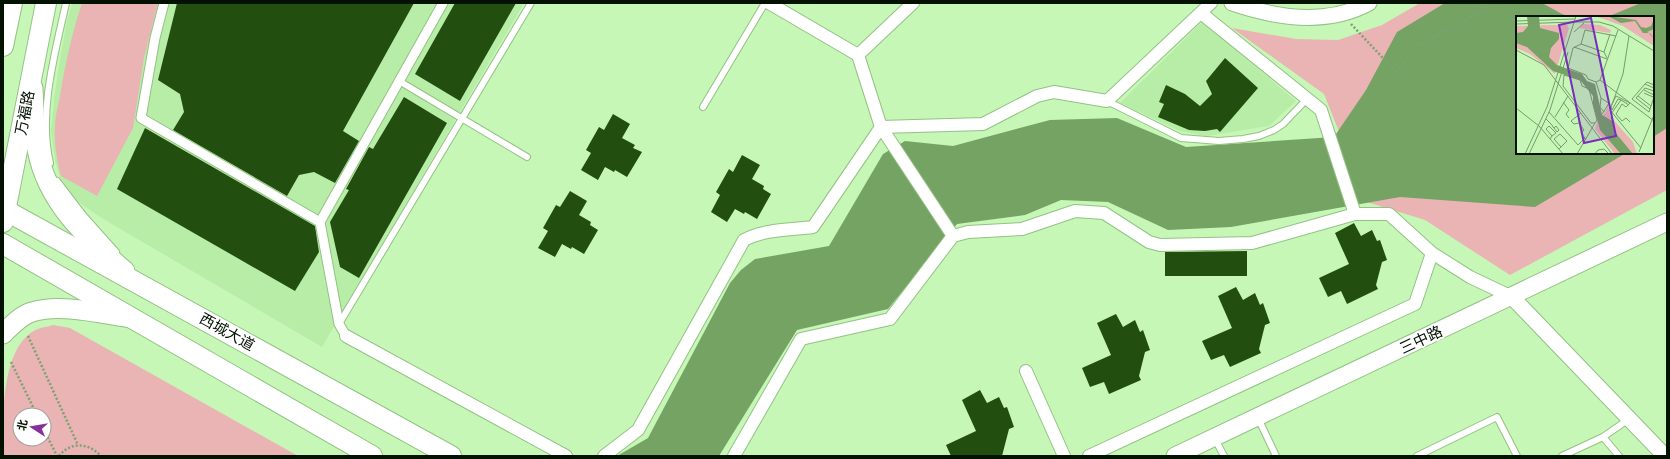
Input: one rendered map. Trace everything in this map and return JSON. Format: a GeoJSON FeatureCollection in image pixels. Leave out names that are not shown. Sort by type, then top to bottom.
{"type":"FeatureCollection","features":[{"type":"Feature","properties":{"kind":"highway"},"geometry":{"type":"LineString","coordinates":[[3,46],[12,3]]}},
{"type":"Feature","properties":{"kind":"highway","name":"万福路"},"geometry":{"type":"LineString","coordinates":[[4,214],[46,3]]}},
{"type":"Feature","properties":{"kind":"highway","name":"西城大道"},"geometry":{"type":"LineString","coordinates":[[4,214],[138,283],[451,456]]}},
{"type":"Feature","properties":{"kind":"highway"},"geometry":{"type":"LineString","coordinates":[[3,244],[372,456]]}},
{"type":"Feature","properties":{"kind":"main road"},"geometry":{"type":"LineString","coordinates":[[32,73],[38,149],[44,173],[51,190],[63,209],[82,233],[138,283]]}},
{"type":"Feature","properties":{"kind":"main road","name":"三中路"},"geometry":{"type":"LineString","coordinates":[[1175,456],[1667,222]]}},
{"type":"Feature","properties":{"kind":"main road"},"geometry":{"type":"LineString","coordinates":[[3,334],[31,312],[53,309],[132,319]]}},
{"type":"Feature","properties":{"kind":"street"},"geometry":{"type":"LineString","coordinates":[[164,3],[153,44],[140,118],[320,222]]}},
{"type":"Feature","properties":{"kind":"street"},"geometry":{"type":"LineString","coordinates":[[443,3],[320,222],[339,324],[346,336],[566,456]]}},
{"type":"Feature","properties":{"kind":"street"},"geometry":{"type":"LineString","coordinates":[[769,3],[858,55],[881,127],[953,236]]}},
{"type":"Feature","properties":{"kind":"street"},"geometry":{"type":"LineString","coordinates":[[858,55],[912,3]]}},
{"type":"Feature","properties":{"kind":"street"},"geometry":{"type":"LineString","coordinates":[[881,127],[983,124],[1038,96],[1054,92],[1107,100],[1211,3]]}},
{"type":"Feature","properties":{"kind":"street"},"geometry":{"type":"LineString","coordinates":[[1232,3],[1256,10],[1291,17],[1318,17],[1343,14],[1360,5]]}},
{"type":"Feature","properties":{"kind":"street"},"geometry":{"type":"LineString","coordinates":[[1201,12],[1321,110],[1355,214]]}},
{"type":"Feature","properties":{"kind":"street"},"geometry":{"type":"LineString","coordinates":[[604,456],[638,430],[744,240],[763,233],[813,227],[881,127]]}},
{"type":"Feature","properties":{"kind":"street"},"geometry":{"type":"LineString","coordinates":[[734,456],[801,339],[890,319],[953,236],[968,232],[1022,229],[1076,211],[1104,213],[1149,242],[1160,245],[1252,243],[1355,214],[1388,214],[1432,253],[1470,277],[1512,297],[1664,456]]}},
{"type":"Feature","properties":{"kind":"street"},"geometry":{"type":"LineString","coordinates":[[1089,456],[1415,304],[1432,253]]}},
{"type":"Feature","properties":{"kind":"street"},"geometry":{"type":"LineString","coordinates":[[1026,371],[1064,456]]}},
{"type":"Feature","properties":{"kind":"lane"},"geometry":{"type":"LineString","coordinates":[[66,3],[55,52],[48,103],[46,142],[52,171],[67,196],[123,259],[138,283]]}},
{"type":"Feature","properties":{"kind":"lane"},"geometry":{"type":"LineString","coordinates":[[339,324],[531,3]]}},
{"type":"Feature","properties":{"kind":"lane"},"geometry":{"type":"LineString","coordinates":[[703,107],[765,3]]}},
{"type":"Feature","properties":{"kind":"lane"},"geometry":{"type":"LineString","coordinates":[[399,81],[527,157]]}},
{"type":"Feature","properties":{"kind":"lane"},"geometry":{"type":"LineString","coordinates":[[1107,100],[1181,138],[1219,141],[1243,139],[1258,136],[1274,130],[1284,124],[1307,99]]}},
{"type":"Feature","properties":{"kind":"lane"},"geometry":{"type":"LineString","coordinates":[[1258,416],[1276,456]]}},
{"type":"Feature","properties":{"kind":"lane"},"geometry":{"type":"LineString","coordinates":[[1417,456],[1497,417],[1517,456]]}},
{"type":"Feature","properties":{"kind":"lane"},"geometry":{"type":"LineString","coordinates":[[1562,456],[1603,437],[1629,419]]}},
{"type":"Feature","properties":{"kind":"lane"},"geometry":{"type":"LineString","coordinates":[[1603,437],[1619,456]]}},
{"type":"Feature","properties":{"kind":"lane"},"geometry":{"type":"LineString","coordinates":[[1215,438],[1224,456]]}},
{"type":"Feature","properties":{"kind":"path"},"geometry":{"type":"LineString","coordinates":[[1343,14],[1396,72],[1417,46],[1483,11],[1485,3]]}},
{"type":"Feature","properties":{"kind":"path"},"geometry":{"type":"LineString","coordinates":[[28,336],[78,445]]}},
{"type":"Feature","properties":{"kind":"path"},"geometry":{"type":"LineString","coordinates":[[11,362],[33,407]]}},
{"type":"Feature","properties":{"kind":"path"},"geometry":{"type":"LineString","coordinates":[[52,445],[58,456],[70,447],[78,445],[87,446],[101,456]]}},
{"type":"Feature","properties":{"kind":"shaded area"},"geometry":{"type":"Polygon","coordinates":[[[72,3],[524,3],[322,347],[100,217],[77,201],[60,178],[55,160],[51,131],[59,66],[67,21],[72,3]]]}},
{"type":"Feature","properties":{"kind":"shaded area"},"geometry":{"type":"Polygon","coordinates":[[[82,3],[158,3],[144,58],[133,128],[97,196],[61,176],[55,146],[55,123],[64,73],[82,3]]]}},
{"type":"Feature","properties":{"kind":"shaded area"},"geometry":{"type":"Polygon","coordinates":[[[1420,3],[1667,3],[1667,190],[1510,275],[1425,220],[1367,202],[1324,94],[1232,28],[1296,39],[1338,40],[1382,25],[1420,3]]]}},
{"type":"Feature","properties":{"kind":"shaded area"},"geometry":{"type":"Polygon","coordinates":[[[1445,3],[1542,3],[1568,16],[1516,16],[1516,154],[1624,154],[1535,207],[1400,197],[1231,227],[1168,230],[1108,202],[1061,200],[1025,215],[957,224],[888,309],[797,330],[719,456],[617,456],[648,438],[730,283],[741,270],[755,259],[829,246],[883,154],[905,141],[953,146],[1050,120],[1117,118],[1186,147],[1334,137],[1366,90],[1397,32],[1445,3]]]}},
{"type":"Feature","properties":{"kind":"shaded area"},"geometry":{"type":"Polygon","coordinates":[[[1641,3],[1667,3],[1667,128],[1654,136],[1654,16],[1609,16],[1641,3]]]}},
{"type":"Feature","properties":{"kind":"shaded area"},"geometry":{"type":"Polygon","coordinates":[[[1202,22],[1296,101],[1269,126],[1206,136],[1180,131],[1120,103],[1202,22]]]}},
{"type":"Feature","properties":{"kind":"shaded area"},"geometry":{"type":"Polygon","coordinates":[[[53,325],[70,328],[298,456],[3,456],[4,404],[10,367],[16,350],[26,337],[38,329],[53,325]]]}},
{"type":"Feature","properties":{"kind":"building"},"geometry":{"type":"Polygon","coordinates":[[[177,3],[414,3],[343,131],[359,141],[335,183],[314,172],[299,175],[287,196],[173,130],[184,112],[180,94],[158,80],[177,3]]]}},
{"type":"Feature","properties":{"kind":"building"},"geometry":{"type":"Polygon","coordinates":[[[455,3],[516,3],[460,101],[415,74],[455,3]]]}},
{"type":"Feature","properties":{"kind":"building"},"geometry":{"type":"Polygon","coordinates":[[[1225,58],[1258,88],[1220,132],[1217,129],[1205,131],[1189,130],[1158,117],[1164,104],[1159,102],[1166,85],[1185,94],[1200,106],[1212,94],[1206,81],[1225,58]]]}},
{"type":"Feature","properties":{"kind":"building"},"geometry":{"type":"Polygon","coordinates":[[[404,97],[447,123],[359,278],[340,267],[330,222],[349,190],[346,189],[369,147],[373,149],[404,97]]]}},
{"type":"Feature","properties":{"kind":"building"},"geometry":{"type":"Polygon","coordinates":[[[613,114],[630,124],[622,138],[635,145],[633,148],[642,152],[627,177],[615,170],[614,172],[605,167],[598,180],[581,170],[591,153],[586,150],[599,127],[604,130],[613,114]]]}},
{"type":"Feature","properties":{"kind":"building"},"geometry":{"type":"Polygon","coordinates":[[[145,128],[315,226],[319,252],[295,291],[117,189],[145,128]]]}},
{"type":"Feature","properties":{"kind":"building"},"geometry":{"type":"Polygon","coordinates":[[[742,155],[760,165],[752,179],[764,186],[763,189],[771,194],[757,219],[745,212],[744,214],[735,209],[727,222],[711,212],[720,195],[716,192],[729,169],[733,172],[742,155]]]}},
{"type":"Feature","properties":{"kind":"building"},"geometry":{"type":"Polygon","coordinates":[[[570,191],[587,201],[579,215],[591,222],[590,225],[598,230],[584,254],[572,247],[571,249],[562,244],[555,257],[538,248],[548,231],[543,228],[556,205],[560,207],[570,191]]]}},
{"type":"Feature","properties":{"kind":"building"},"geometry":{"type":"Polygon","coordinates":[[[1354,223],[1361,236],[1372,230],[1377,241],[1380,240],[1387,260],[1382,262],[1376,285],[1378,289],[1347,304],[1341,291],[1328,297],[1319,278],[1349,264],[1335,233],[1354,223]]]}},
{"type":"Feature","properties":{"kind":"building"},"geometry":{"type":"Polygon","coordinates":[[[1247,251],[1247,276],[1165,276],[1165,252],[1247,251]]]}},
{"type":"Feature","properties":{"kind":"building"},"geometry":{"type":"Polygon","coordinates":[[[1236,287],[1243,300],[1255,293],[1260,305],[1263,303],[1270,323],[1265,325],[1259,349],[1261,353],[1230,367],[1224,355],[1211,360],[1202,341],[1232,328],[1218,296],[1236,287]]]}},
{"type":"Feature","properties":{"kind":"building"},"geometry":{"type":"Polygon","coordinates":[[[1116,314],[1123,327],[1135,320],[1140,332],[1143,330],[1150,350],[1145,352],[1139,376],[1141,380],[1109,394],[1104,382],[1090,387],[1082,368],[1111,355],[1097,323],[1116,314]]]}},
{"type":"Feature","properties":{"kind":"building"},"geometry":{"type":"Polygon","coordinates":[[[980,390],[987,403],[999,397],[1004,408],[1007,407],[1014,427],[1009,429],[1002,456],[951,456],[946,445],[976,431],[962,400],[980,390]]]}}]}
